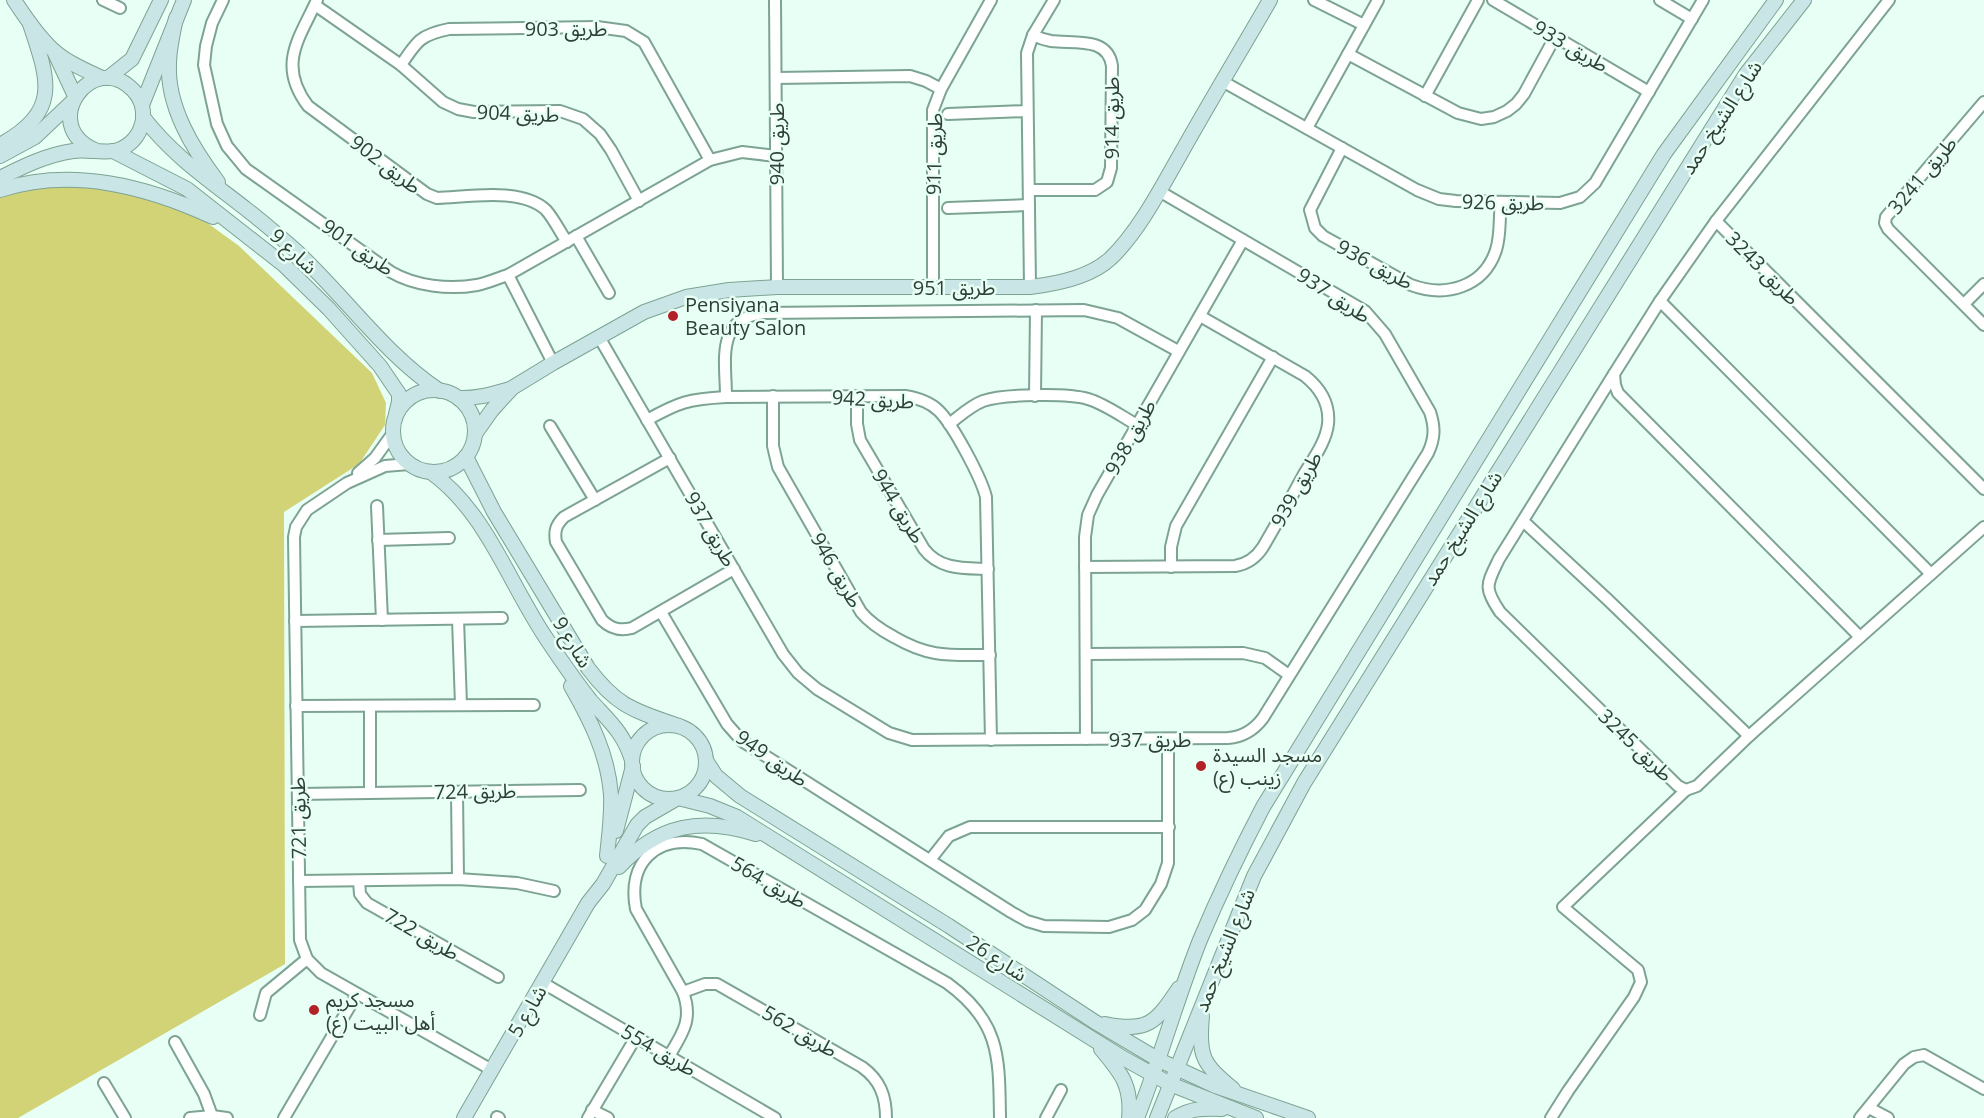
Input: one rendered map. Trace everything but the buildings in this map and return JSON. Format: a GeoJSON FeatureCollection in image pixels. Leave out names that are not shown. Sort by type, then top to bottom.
{"type":"FeatureCollection","features":[{"type":"Feature","properties":{"kind":"main road"},"geometry":{"type":"LineString","coordinates":[[14,0],[30,24],[54,51],[77,66],[105,78],[121,81],[132,88],[143,111]]}},
{"type":"Feature","properties":{"kind":"main road"},"geometry":{"type":"LineString","coordinates":[[0,156],[35,137],[84,86],[105,78],[132,58],[160,0]]}},
{"type":"Feature","properties":{"kind":"main road"},"geometry":{"type":"LineString","coordinates":[[0,178],[38,159],[73,151],[113,151],[125,147],[135,139],[141,128],[143,111],[184,0]]}},
{"type":"Feature","properties":{"kind":"main road","name":"طريق 951"},"geometry":{"type":"LineString","coordinates":[[458,398],[485,396],[512,388],[644,312],[686,297],[729,290],[777,287],[1030,287],[1053,284],[1083,274],[1111,258],[1134,230],[1270,0]]}},
{"type":"Feature","properties":{"kind":"main road","name":"شارع الشيخ حمد"},"geometry":{"type":"LineString","coordinates":[[1137,1118],[1199,942],[1221,890],[1263,807],[1664,154],[1776,0]]}},
{"type":"Feature","properties":{"kind":"main road","name":"شارع الشيخ حمد"},"geometry":{"type":"LineString","coordinates":[[1157,1118],[1254,876],[1304,783],[1740,84],[1804,0]]}},
{"type":"Feature","properties":{"kind":"main road"},"geometry":{"type":"LineString","coordinates":[[176,18],[169,64],[178,116],[198,155],[228,196]]}},
{"type":"Feature","properties":{"kind":"main road"},"geometry":{"type":"LineString","coordinates":[[0,145],[34,120],[45,97],[45,74],[30,24]]}},
{"type":"Feature","properties":{"kind":"main road"},"geometry":{"type":"LineString","coordinates":[[54,51],[73,99],[70,116],[72,129],[79,140],[95,150]]}},
{"type":"Feature","properties":{"kind":"main road","name":"شارع 9"},"geometry":{"type":"LineString","coordinates":[[143,111],[167,146],[296,251],[410,369],[440,391]]}},
{"type":"Feature","properties":{"kind":"main road","name":"شارع 9"},"geometry":{"type":"LineString","coordinates":[[113,151],[187,189],[284,265],[329,309],[380,366],[399,394],[396,414]]}},
{"type":"Feature","properties":{"kind":"main road"},"geometry":{"type":"LineString","coordinates":[[0,190],[34,181],[69,179],[103,182],[144,190],[183,203],[233,226]]}},
{"type":"Feature","properties":{"kind":"main road","name":"طريق 951"},"geometry":{"type":"LineString","coordinates":[[475,434],[512,388]]}},
{"type":"Feature","properties":{"kind":"main road"},"geometry":{"type":"LineString","coordinates":[[430,390],[458,398],[471,414],[475,434],[466,457],[451,469],[432,473],[409,464],[397,451],[393,433],[396,414],[410,398],[430,390]]}},
{"type":"Feature","properties":{"kind":"main road","name":"شارع 9"},"geometry":{"type":"LineString","coordinates":[[466,457],[494,512],[588,668],[600,684],[615,699],[633,710],[680,726]]}},
{"type":"Feature","properties":{"kind":"main road","name":"شارع 9"},"geometry":{"type":"LineString","coordinates":[[432,473],[445,482],[469,507],[545,637],[581,688],[617,728],[632,763]]}},
{"type":"Feature","properties":{"kind":"main road"},"geometry":{"type":"LineString","coordinates":[[545,637],[596,732],[604,754],[611,795],[607,856]]}},
{"type":"Feature","properties":{"kind":"main road"},"geometry":{"type":"LineString","coordinates":[[668,725],[680,726],[696,736],[702,744],[706,762],[701,781],[687,795],[664,799],[652,795],[643,788],[636,778],[632,763],[634,749],[640,740],[657,727],[668,725]]}},
{"type":"Feature","properties":{"kind":"main road","name":"شارع 26"},"geometry":{"type":"LineString","coordinates":[[706,762],[716,776],[740,796],[949,926],[1095,1022],[1159,1060],[1242,1096],[1308,1118]]}},
{"type":"Feature","properties":{"kind":"main road","name":"شارع 5"},"geometry":{"type":"LineString","coordinates":[[464,1118],[588,903],[622,811],[632,763]]}},
{"type":"Feature","properties":{"kind":"main road","name":"شارع 5"},"geometry":{"type":"LineString","coordinates":[[588,903],[603,884],[637,825],[645,817],[677,798]]}},
{"type":"Feature","properties":{"kind":"main road","name":"شارع 26"},"geometry":{"type":"LineString","coordinates":[[677,798],[737,817],[1092,1039],[1154,1075],[1170,1084],[1256,1118]]}},
{"type":"Feature","properties":{"kind":"main road"},"geometry":{"type":"LineString","coordinates":[[603,884],[631,853],[655,837],[679,827],[715,825],[740,829],[778,841]]}},
{"type":"Feature","properties":{"kind":"main road"},"geometry":{"type":"LineString","coordinates":[[1095,1022],[1132,1028],[1146,1024],[1164,1010],[1189,973]]}},
{"type":"Feature","properties":{"kind":"main road"},"geometry":{"type":"LineString","coordinates":[[1204,998],[1200,1040],[1203,1056],[1214,1073],[1242,1096]]}},
{"type":"Feature","properties":{"kind":"main road"},"geometry":{"type":"LineString","coordinates":[[1092,1039],[1120,1072],[1126,1083],[1130,1098],[1129,1118]]}},
{"type":"Feature","properties":{"kind":"main road"},"geometry":{"type":"LineString","coordinates":[[1175,1118],[1197,1109],[1233,1110]]}},
{"type":"Feature","properties":{"kind":"street"},"geometry":{"type":"LineString","coordinates":[[103,0],[120,8]]}},
{"type":"Feature","properties":{"kind":"street","name":"طريق 901"},"geometry":{"type":"LineString","coordinates":[[223,0],[212,23],[204,65],[217,124],[227,146],[246,169],[400,277],[410,281],[453,286],[478,285],[508,275],[710,160],[742,152],[776,156]]}},
{"type":"Feature","properties":{"kind":"street","name":"طريق 940"},"geometry":{"type":"LineString","coordinates":[[775,0],[777,287]]}},
{"type":"Feature","properties":{"kind":"street","name":"طريق 911"},"geometry":{"type":"LineString","coordinates":[[933,287],[933,118],[935,102],[991,0]]}},
{"type":"Feature","properties":{"kind":"street"},"geometry":{"type":"LineString","coordinates":[[1030,287],[1027,53],[1033,35],[1054,0]]}},
{"type":"Feature","properties":{"kind":"street"},"geometry":{"type":"LineString","coordinates":[[1314,0],[1364,25]]}},
{"type":"Feature","properties":{"kind":"street"},"geometry":{"type":"LineString","coordinates":[[1307,128],[1378,0]]}},
{"type":"Feature","properties":{"kind":"street"},"geometry":{"type":"LineString","coordinates":[[1425,96],[1478,0]]}},
{"type":"Feature","properties":{"kind":"street","name":"طريق 933"},"geometry":{"type":"LineString","coordinates":[[1493,0],[1649,92]]}},
{"type":"Feature","properties":{"kind":"street"},"geometry":{"type":"LineString","coordinates":[[1660,0],[1692,19]]}},
{"type":"Feature","properties":{"kind":"street","name":"طريق 926"},"geometry":{"type":"LineString","coordinates":[[1222,81],[1432,197],[1456,201],[1560,203],[1580,197],[1595,183],[1703,0]]}},
{"type":"Feature","properties":{"kind":"street","name":"طريق 3243"},"geometry":{"type":"LineString","coordinates":[[1890,0],[1716,221],[1984,489]]}},
{"type":"Feature","properties":{"kind":"street","name":"طريق 904"},"geometry":{"type":"LineString","coordinates":[[316,2],[401,65],[442,102],[458,109],[474,112],[560,111],[583,119],[600,134],[611,150],[639,201]]}},
{"type":"Feature","properties":{"kind":"street","name":"طريق 902"},"geometry":{"type":"LineString","coordinates":[[316,2],[293,52],[294,78],[308,106],[427,194],[437,198],[509,195],[527,199],[546,210],[571,239],[609,293]]}},
{"type":"Feature","properties":{"kind":"street","name":"طريق 903"},"geometry":{"type":"LineString","coordinates":[[401,65],[416,42],[429,33],[449,29],[597,27],[626,30],[644,42],[710,160]]}},
{"type":"Feature","properties":{"kind":"street","name":"طريق 914"},"geometry":{"type":"LineString","coordinates":[[1029,190],[1095,190],[1107,182],[1111,168],[1112,66],[1109,56],[1102,47],[1093,44],[1052,41],[1033,35]]}},
{"type":"Feature","properties":{"kind":"street"},"geometry":{"type":"LineString","coordinates":[[1348,54],[1458,113],[1481,119],[1494,117],[1507,111],[1524,94],[1555,37]]}},
{"type":"Feature","properties":{"kind":"street"},"geometry":{"type":"LineString","coordinates":[[776,78],[910,76],[941,89]]}},
{"type":"Feature","properties":{"kind":"street","name":"طريق 3241"},"geometry":{"type":"LineString","coordinates":[[1984,102],[1886,217],[1885,223],[1888,229],[1984,325]]}},
{"type":"Feature","properties":{"kind":"street"},"geometry":{"type":"LineString","coordinates":[[948,114],[1027,111]]}},
{"type":"Feature","properties":{"kind":"street","name":"طريق 936"},"geometry":{"type":"LineString","coordinates":[[1342,148],[1310,210],[1315,228],[1323,236],[1411,285],[1425,290],[1457,289],[1478,279],[1490,265],[1497,247],[1501,202]]}},
{"type":"Feature","properties":{"kind":"street","name":"طريق 937"},"geometry":{"type":"LineString","coordinates":[[599,337],[787,661],[817,689],[882,729],[904,738],[920,740],[1228,738],[1245,734],[1259,723],[1428,453],[1432,443],[1433,422],[1430,412],[1385,334],[1372,318],[1356,306],[1159,191]]}},
{"type":"Feature","properties":{"kind":"street"},"geometry":{"type":"LineString","coordinates":[[948,207],[1029,205]]}},
{"type":"Feature","properties":{"kind":"street","name":"طريق 3245"},"geometry":{"type":"LineString","coordinates":[[1716,221],[1660,301],[1523,521],[1489,580],[1489,596],[1500,612],[1678,786],[1686,790],[1697,786],[1749,736],[1984,526]]}},
{"type":"Feature","properties":{"kind":"street","name":"طريق 938"},"geometry":{"type":"LineString","coordinates":[[1086,739],[1086,526],[1092,505],[1243,240]]}},
{"type":"Feature","properties":{"kind":"street"},"geometry":{"type":"LineString","coordinates":[[508,275],[553,363]]}},
{"type":"Feature","properties":{"kind":"street"},"geometry":{"type":"LineString","coordinates":[[1964,304],[1984,284]]}},
{"type":"Feature","properties":{"kind":"street"},"geometry":{"type":"LineString","coordinates":[[1660,301],[1931,574]]}},
{"type":"Feature","properties":{"kind":"street"},"geometry":{"type":"LineString","coordinates":[[1035,396],[1036,310]]}},
{"type":"Feature","properties":{"kind":"street"},"geometry":{"type":"LineString","coordinates":[[726,397],[725,342],[735,325],[753,314],[1084,310],[1107,314],[1128,323],[1178,351]]}},
{"type":"Feature","properties":{"kind":"street","name":"طريق 939"},"geometry":{"type":"LineString","coordinates":[[1085,567],[1235,566],[1246,563],[1263,547],[1321,444],[1328,423],[1328,412],[1321,392],[1305,376],[1200,316]]}},
{"type":"Feature","properties":{"kind":"street"},"geometry":{"type":"LineString","coordinates":[[1171,567],[1170,547],[1176,526],[1273,357]]}},
{"type":"Feature","properties":{"kind":"street"},"geometry":{"type":"LineString","coordinates":[[1614,374],[1618,393],[1860,637]]}},
{"type":"Feature","properties":{"kind":"street","name":"طريق 946"},"geometry":{"type":"LineString","coordinates":[[773,396],[773,446],[778,467],[861,612],[878,628],[923,652],[990,655]]}},
{"type":"Feature","properties":{"kind":"street","name":"طريق 944"},"geometry":{"type":"LineString","coordinates":[[857,396],[857,424],[860,440],[924,549],[933,559],[946,566],[988,569]]}},
{"type":"Feature","properties":{"kind":"street"},"geometry":{"type":"LineString","coordinates":[[949,424],[982,401],[994,398],[1035,396],[1088,399],[1137,425]]}},
{"type":"Feature","properties":{"kind":"street","name":"طريق 942"},"geometry":{"type":"LineString","coordinates":[[647,420],[683,401],[698,398],[913,397],[934,407],[949,424],[984,488],[987,506],[991,740]]}},
{"type":"Feature","properties":{"kind":"street"},"geometry":{"type":"LineString","coordinates":[[550,426],[595,500]]}},
{"type":"Feature","properties":{"kind":"street","name":"طريق 721"},"geometry":{"type":"LineString","coordinates":[[307,959],[300,940],[294,537],[296,527],[307,510],[346,483],[375,458],[393,433]]}},
{"type":"Feature","properties":{"kind":"street"},"geometry":{"type":"LineString","coordinates":[[670,458],[564,518],[559,522],[554,534],[556,542],[602,620],[613,629],[632,628],[734,569]]}},
{"type":"Feature","properties":{"kind":"street","name":"طريق 721"},"geometry":{"type":"LineString","coordinates":[[346,483],[385,466],[409,464]]}},
{"type":"Feature","properties":{"kind":"street"},"geometry":{"type":"LineString","coordinates":[[376,506],[382,620]]}},
{"type":"Feature","properties":{"kind":"street"},"geometry":{"type":"LineString","coordinates":[[1523,521],[1749,736]]}},
{"type":"Feature","properties":{"kind":"street"},"geometry":{"type":"LineString","coordinates":[[378,540],[448,538]]}},
{"type":"Feature","properties":{"kind":"street","name":"طريق 949"},"geometry":{"type":"LineString","coordinates":[[661,612],[727,724],[742,741],[1027,921],[1053,927],[1109,927],[1124,923],[1145,910],[1161,884],[1168,863],[1168,739]]}},
{"type":"Feature","properties":{"kind":"street"},"geometry":{"type":"LineString","coordinates":[[295,621],[502,618]]}},
{"type":"Feature","properties":{"kind":"street"},"geometry":{"type":"LineString","coordinates":[[458,619],[460,705]]}},
{"type":"Feature","properties":{"kind":"street"},"geometry":{"type":"LineString","coordinates":[[1086,654],[1243,653],[1264,658],[1289,675]]}},
{"type":"Feature","properties":{"kind":"street"},"geometry":{"type":"LineString","coordinates":[[296,706],[534,705]]}},
{"type":"Feature","properties":{"kind":"street"},"geometry":{"type":"LineString","coordinates":[[370,706],[370,793]]}},
{"type":"Feature","properties":{"kind":"street","name":"طريق 724"},"geometry":{"type":"LineString","coordinates":[[298,794],[580,790]]}},
{"type":"Feature","properties":{"kind":"street"},"geometry":{"type":"LineString","coordinates":[[1551,1118],[1634,997],[1641,982],[1638,970],[1563,907],[1686,790]]}},
{"type":"Feature","properties":{"kind":"street"},"geometry":{"type":"LineString","coordinates":[[457,792],[458,879]]}},
{"type":"Feature","properties":{"kind":"street"},"geometry":{"type":"LineString","coordinates":[[930,860],[949,836],[970,827],[1169,827]]}},
{"type":"Feature","properties":{"kind":"street","name":"طريق 564"},"geometry":{"type":"LineString","coordinates":[[669,1056],[686,1025],[687,1002],[636,909],[633,895],[634,880],[639,867],[648,855],[674,842],[688,841],[702,844],[961,993],[983,1019],[996,1051],[999,1068],[1000,1118]]}},
{"type":"Feature","properties":{"kind":"street","name":"طريق 722"},"geometry":{"type":"LineString","coordinates":[[299,881],[458,879],[517,883],[554,891]]}},
{"type":"Feature","properties":{"kind":"street","name":"طريق 722"},"geometry":{"type":"LineString","coordinates":[[359,880],[360,894],[367,903],[498,977]]}},
{"type":"Feature","properties":{"kind":"street"},"geometry":{"type":"LineString","coordinates":[[260,1015],[266,993],[307,959],[321,974],[492,1070]]}},
{"type":"Feature","properties":{"kind":"street","name":"طريق 554"},"geometry":{"type":"LineString","coordinates":[[543,983],[775,1118]]}},
{"type":"Feature","properties":{"kind":"street","name":"طريق 562"},"geometry":{"type":"LineString","coordinates":[[683,992],[705,984],[717,984],[862,1067],[872,1074],[884,1094],[886,1118]]}},
{"type":"Feature","properties":{"kind":"street"},"geometry":{"type":"LineString","coordinates":[[284,1118],[357,994]]}},
{"type":"Feature","properties":{"kind":"street"},"geometry":{"type":"LineString","coordinates":[[608,1118],[590,1114],[636,1037]]}},
{"type":"Feature","properties":{"kind":"street"},"geometry":{"type":"LineString","coordinates":[[175,1042],[204,1094],[212,1116]]}},
{"type":"Feature","properties":{"kind":"street"},"geometry":{"type":"LineString","coordinates":[[1860,1118],[1904,1064],[1914,1056],[1924,1055],[1984,1089]]}},
{"type":"Feature","properties":{"kind":"street"},"geometry":{"type":"LineString","coordinates":[[104,1083],[125,1118]]}},
{"type":"Feature","properties":{"kind":"street"},"geometry":{"type":"LineString","coordinates":[[1046,1118],[1061,1090]]}},
{"type":"Feature","properties":{"kind":"street"},"geometry":{"type":"LineString","coordinates":[[1869,1108],[1888,1118]]}},
{"type":"Feature","properties":{"kind":"street"},"geometry":{"type":"LineString","coordinates":[[190,1118],[212,1116],[227,1118]]}},
{"type":"Feature","properties":{"kind":"shaded area"},"geometry":{"type":"Polygon","coordinates":[[[90,186],[149,194],[191,211],[239,246],[372,373],[386,403],[385,425],[359,464],[284,512],[285,964],[18,1118],[0,1118],[0,198],[35,188],[90,186]]]}},
{"type":"Feature","properties":{"kind":"place","name":"Pensiyana Beauty Salon"},"geometry":{"type":"Point","coordinates":[673,316]}},
{"type":"Feature","properties":{"kind":"place","name":"مسجد السيدة زينب (ع)"},"geometry":{"type":"Point","coordinates":[1201,766]}},
{"type":"Feature","properties":{"kind":"place","name":"مسجد كريم أهل البيت (ع)"},"geometry":{"type":"Point","coordinates":[314,1010]}}]}
